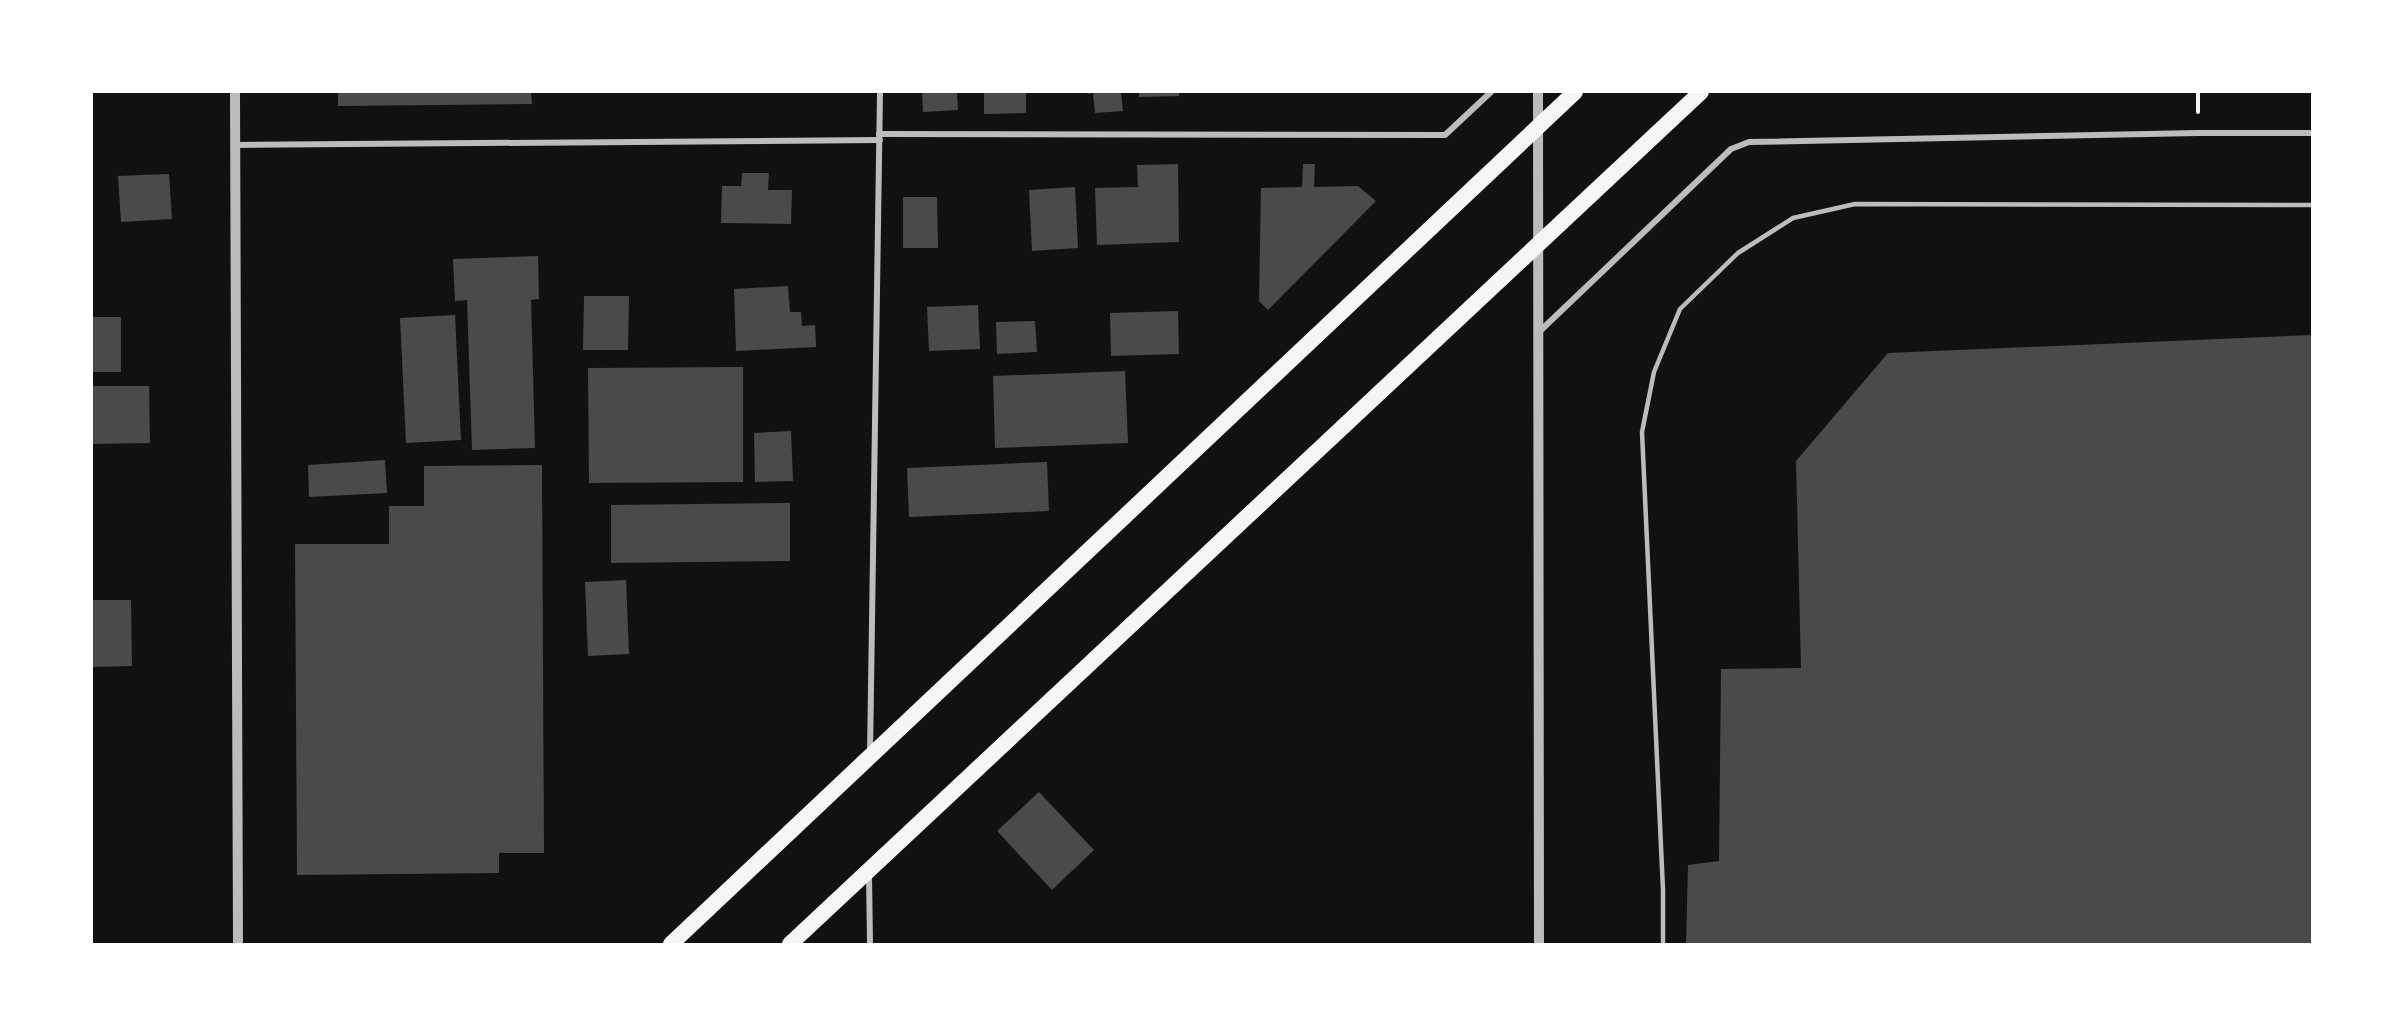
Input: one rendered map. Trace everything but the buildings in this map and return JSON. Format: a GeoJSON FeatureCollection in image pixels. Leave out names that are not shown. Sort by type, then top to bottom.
{"type":"FeatureCollection","features":[{"type":"Feature","properties":{"kind":"highway"},"geometry":{"type":"LineString","coordinates":[[671,945],[1575,92]]}},
{"type":"Feature","properties":{"kind":"highway"},"geometry":{"type":"LineString","coordinates":[[790,945],[1701,92]]}},
{"type":"Feature","properties":{"kind":"street"},"geometry":{"type":"LineString","coordinates":[[235,92],[238,945]]}},
{"type":"Feature","properties":{"kind":"street"},"geometry":{"type":"LineString","coordinates":[[869,758],[880,92]]}},
{"type":"Feature","properties":{"kind":"street"},"geometry":{"type":"LineString","coordinates":[[234,145],[879,137],[1445,135],[1491,92]]}},
{"type":"Feature","properties":{"kind":"street"},"geometry":{"type":"LineString","coordinates":[[1538,92],[1539,945]]}},
{"type":"Feature","properties":{"kind":"street"},"geometry":{"type":"LineString","coordinates":[[1539,332],[1731,149],[1749,142],[2186,133],[2313,133]]}},
{"type":"Feature","properties":{"kind":"street"},"geometry":{"type":"LineString","coordinates":[[869,870],[870,945]]}},
{"type":"Feature","properties":{"kind":"lane"},"geometry":{"type":"LineString","coordinates":[[1663,945],[1663,890],[1642,432],[1654,372],[1680,309],[1738,253],[1793,219],[1855,204],[2313,205]]}}]}
